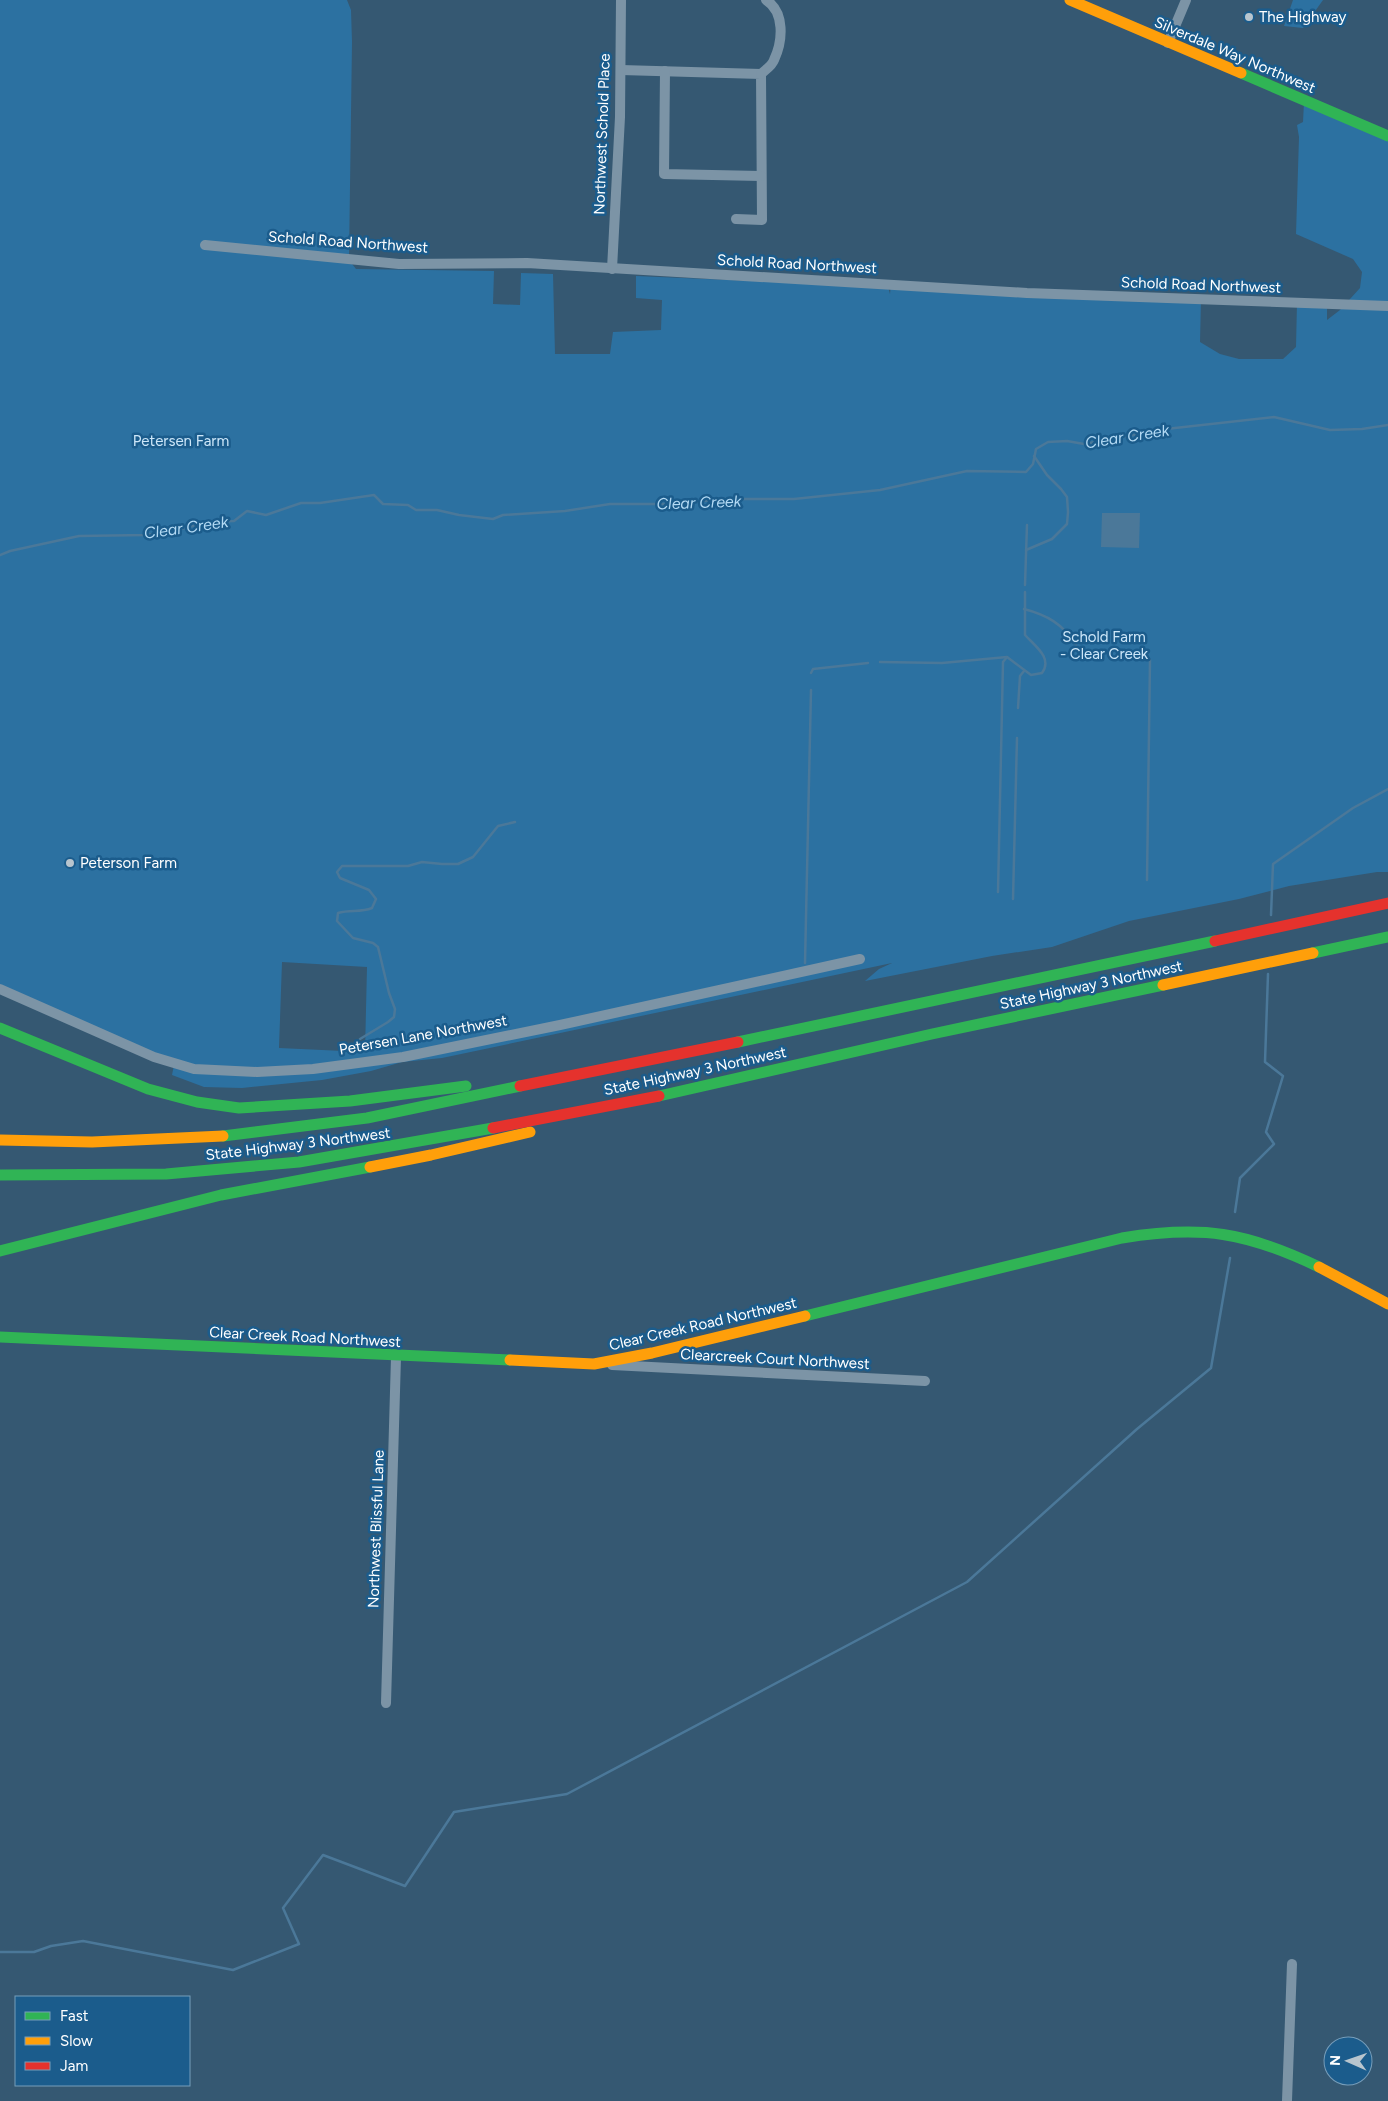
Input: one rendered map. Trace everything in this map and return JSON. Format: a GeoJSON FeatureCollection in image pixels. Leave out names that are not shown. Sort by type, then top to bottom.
{"type":"FeatureCollection","features":[{"type":"Feature","properties":{"kind":"main road","name":"Silverdale Way Northwest"},"geometry":{"type":"LineString","coordinates":[[1070,0],[1388,136]]}},
{"type":"Feature","properties":{"kind":"main road","name":"State Highway 3 Northwest"},"geometry":{"type":"LineString","coordinates":[[0,1140],[142,1142],[258,1133],[368,1118],[981,991],[1388,903]]}},
{"type":"Feature","properties":{"kind":"main road","name":"State Highway 3 Northwest"},"geometry":{"type":"LineString","coordinates":[[0,1175],[157,1174],[299,1162],[432,1140],[641,1100],[932,1034],[1388,937]]}},
{"type":"Feature","properties":{"kind":"main road"},"geometry":{"type":"LineString","coordinates":[[0,1028],[173,1098],[226,1107],[255,1108],[350,1101],[584,1073]]}},
{"type":"Feature","properties":{"kind":"main road"},"geometry":{"type":"LineString","coordinates":[[0,1251],[221,1195],[431,1155],[502,1139],[641,1100]]}},
{"type":"Feature","properties":{"kind":"main road","name":"Clear Creek Road Northwest"},"geometry":{"type":"LineString","coordinates":[[0,1337],[594,1364],[661,1351],[1122,1238],[1167,1232],[1212,1232],[1272,1246],[1307,1260],[1388,1304]]}},
{"type":"Feature","properties":{"kind":"street","name":"Northwest Schold Place"},"geometry":{"type":"LineString","coordinates":[[612,269],[621,70],[621,0]]}},
{"type":"Feature","properties":{"kind":"street"},"geometry":{"type":"LineString","coordinates":[[621,70],[761,74],[774,62],[782,26],[774,5],[766,0]]}},
{"type":"Feature","properties":{"kind":"street"},"geometry":{"type":"LineString","coordinates":[[1168,42],[1186,0]]}},
{"type":"Feature","properties":{"kind":"street"},"geometry":{"type":"LineString","coordinates":[[665,71],[664,174],[761,176]]}},
{"type":"Feature","properties":{"kind":"street"},"geometry":{"type":"LineString","coordinates":[[736,219],[762,220],[761,74]]}},
{"type":"Feature","properties":{"kind":"street","name":"Schold Road Northwest"},"geometry":{"type":"LineString","coordinates":[[206,245],[399,264],[500,262],[1027,293],[1388,306]]}},
{"type":"Feature","properties":{"kind":"street","name":"Petersen Lane Northwest"},"geometry":{"type":"LineString","coordinates":[[0,989],[154,1057],[194,1069],[257,1072],[313,1069],[403,1056],[560,1025],[860,959]]}},
{"type":"Feature","properties":{"kind":"street","name":"Northwest Blissful Lane"},"geometry":{"type":"LineString","coordinates":[[386,1703],[396,1356]]}},
{"type":"Feature","properties":{"kind":"street","name":"Clearcreek Court Northwest"},"geometry":{"type":"LineString","coordinates":[[594,1364],[925,1381]]}},
{"type":"Feature","properties":{"kind":"street"},"geometry":{"type":"LineString","coordinates":[[1287,2101],[1292,1964]]}},
{"type":"Feature","properties":{"kind":"green space"},"geometry":{"type":"Polygon","coordinates":[[[0,0],[347,0],[351,10],[352,42],[349,260],[356,269],[494,271],[493,304],[520,305],[521,273],[553,274],[555,354],[610,354],[613,332],[661,330],[662,300],[636,298],[636,276],[888,287],[890,294],[891,284],[1201,299],[1200,342],[1220,354],[1239,359],[1283,359],[1296,347],[1297,303],[1327,304],[1327,320],[1340,310],[1360,288],[1362,272],[1353,259],[1296,234],[1299,137],[1297,125],[1303,122],[1304,102],[1388,136],[1388,872],[1377,872],[1289,886],[1239,899],[1129,921],[1052,947],[992,956],[865,981],[879,969],[892,963],[442,1058],[402,1062],[371,1071],[322,1080],[242,1088],[204,1087],[172,1075],[174,1065],[0,989],[0,0]],[[282,962],[279,1048],[365,1052],[367,967],[282,962]]]}},
{"type":"Feature","properties":{"kind":"green space"},"geometry":{"type":"Polygon","coordinates":[[[1293,0],[1323,0],[1303,28],[1284,26],[1293,0]]]}},
{"type":"Feature","properties":{"kind":"shaded area"},"geometry":{"type":"Polygon","coordinates":[[[1102,513],[1140,513],[1139,548],[1101,547],[1102,513]]]}},
{"type":"Feature","properties":{"kind":"waterway","name":"Clear Creek"},"geometry":{"type":"LineString","coordinates":[[0,555],[10,551],[79,536],[146,535],[174,531],[207,522],[234,521],[247,511],[266,515],[301,503],[320,503],[374,495],[383,504],[408,505],[416,510],[437,510],[493,519],[503,515],[565,511],[610,504],[675,504],[722,499],[794,499],[880,490],[967,471],[1026,472],[1033,464],[1036,449],[1048,442],[1067,441],[1084,444],[1166,429],[1274,417],[1330,430],[1362,429],[1388,425]]}},
{"type":"Feature","properties":{"kind":"waterway"},"geometry":{"type":"LineString","coordinates":[[1026,550],[1052,539],[1067,524],[1067,497],[1047,475],[1034,456]]}},
{"type":"Feature","properties":{"kind":"waterway"},"geometry":{"type":"LineString","coordinates":[[1025,585],[1027,525]]}},
{"type":"Feature","properties":{"kind":"waterway"},"geometry":{"type":"LineString","coordinates":[[880,662],[942,663],[1007,657],[1031,675],[1042,673],[1045,668],[1044,657],[1025,635],[1025,592]]}},
{"type":"Feature","properties":{"kind":"waterway"},"geometry":{"type":"LineString","coordinates":[[1024,609],[1054,621],[1066,631],[1076,645]]}},
{"type":"Feature","properties":{"kind":"waterway"},"geometry":{"type":"LineString","coordinates":[[998,892],[1003,662],[1007,657]]}},
{"type":"Feature","properties":{"kind":"waterway"},"geometry":{"type":"LineString","coordinates":[[1147,880],[1150,660]]}},
{"type":"Feature","properties":{"kind":"waterway"},"geometry":{"type":"LineString","coordinates":[[811,673],[813,669],[868,663]]}},
{"type":"Feature","properties":{"kind":"waterway"},"geometry":{"type":"LineString","coordinates":[[1018,708],[1020,676],[1024,671]]}},
{"type":"Feature","properties":{"kind":"waterway"},"geometry":{"type":"LineString","coordinates":[[805,963],[811,690]]}},
{"type":"Feature","properties":{"kind":"waterway"},"geometry":{"type":"LineString","coordinates":[[1013,899],[1017,738]]}},
{"type":"Feature","properties":{"kind":"waterway"},"geometry":{"type":"LineString","coordinates":[[1271,915],[1273,864],[1353,808],[1388,789]]}},
{"type":"Feature","properties":{"kind":"waterway"},"geometry":{"type":"LineString","coordinates":[[360,1039],[394,1017],[395,1009],[389,993],[378,947],[373,943],[353,938],[337,921],[338,913],[372,908],[376,899],[369,890],[340,878],[337,872],[342,866],[408,866],[422,862],[458,864],[473,857],[498,826],[515,822]]}},
{"type":"Feature","properties":{"kind":"waterway"},"geometry":{"type":"LineString","coordinates":[[1235,1212],[1240,1178],[1274,1144],[1266,1132],[1283,1076],[1265,1062],[1268,974]]}},
{"type":"Feature","properties":{"kind":"waterway"},"geometry":{"type":"LineString","coordinates":[[0,1952],[34,1952],[51,1946],[83,1941],[233,1970],[299,1944],[283,1908],[323,1855],[405,1886],[454,1812],[567,1794],[967,1582],[1137,1429],[1211,1368],[1230,1258]]}},
{"type":"Feature","properties":{"kind":"traffic: fast"},"geometry":{"type":"LineString","coordinates":[[1241,73],[1388,136]]}},
{"type":"Feature","properties":{"kind":"traffic: fast"},"geometry":{"type":"LineString","coordinates":[[1313,953],[1388,937]]}},
{"type":"Feature","properties":{"kind":"traffic: fast"},"geometry":{"type":"LineString","coordinates":[[738,1042],[1215,941]]}},
{"type":"Feature","properties":{"kind":"traffic: fast"},"geometry":{"type":"LineString","coordinates":[[659,1096],[932,1034],[1163,985]]}},
{"type":"Feature","properties":{"kind":"traffic: fast"},"geometry":{"type":"LineString","coordinates":[[0,1028],[148,1089],[197,1102],[239,1108],[350,1101],[466,1086]]}},
{"type":"Feature","properties":{"kind":"traffic: fast"},"geometry":{"type":"LineString","coordinates":[[223,1136],[367,1118],[520,1086]]}},
{"type":"Feature","properties":{"kind":"traffic: fast"},"geometry":{"type":"LineString","coordinates":[[0,1175],[166,1174],[299,1162],[493,1128]]}},
{"type":"Feature","properties":{"kind":"traffic: fast"},"geometry":{"type":"LineString","coordinates":[[0,1251],[221,1195],[370,1167]]}},
{"type":"Feature","properties":{"kind":"traffic: fast"},"geometry":{"type":"LineString","coordinates":[[805,1316],[1122,1238],[1150,1234],[1200,1232],[1246,1239],[1293,1255],[1319,1267]]}},
{"type":"Feature","properties":{"kind":"traffic: fast"},"geometry":{"type":"LineString","coordinates":[[0,1337],[510,1360]]}},
{"type":"Feature","properties":{"kind":"traffic: slow"},"geometry":{"type":"LineString","coordinates":[[1070,0],[1241,73]]}},
{"type":"Feature","properties":{"kind":"traffic: slow"},"geometry":{"type":"LineString","coordinates":[[1163,985],[1313,953]]}},
{"type":"Feature","properties":{"kind":"traffic: slow"},"geometry":{"type":"LineString","coordinates":[[370,1167],[530,1132]]}},
{"type":"Feature","properties":{"kind":"traffic: slow"},"geometry":{"type":"LineString","coordinates":[[0,1140],[92,1142],[223,1136]]}},
{"type":"Feature","properties":{"kind":"traffic: slow"},"geometry":{"type":"LineString","coordinates":[[1319,1267],[1388,1304]]}},
{"type":"Feature","properties":{"kind":"traffic: slow"},"geometry":{"type":"LineString","coordinates":[[510,1360],[594,1364],[652,1353],[805,1316]]}},
{"type":"Feature","properties":{"kind":"traffic: jam"},"geometry":{"type":"LineString","coordinates":[[1215,941],[1388,903]]}},
{"type":"Feature","properties":{"kind":"traffic: jam"},"geometry":{"type":"LineString","coordinates":[[520,1086],[738,1042]]}},
{"type":"Feature","properties":{"kind":"traffic: jam"},"geometry":{"type":"LineString","coordinates":[[493,1128],[659,1096]]}},
{"type":"Feature","properties":{"kind":"place","name":"The Highway"},"geometry":{"type":"Point","coordinates":[1249,17]}},
{"type":"Feature","properties":{"kind":"place","name":"Peterson Farm"},"geometry":{"type":"Point","coordinates":[70,863]}},
{"type":"Feature","properties":{"kind":"park label","name":"Petersen Farm"},"geometry":{"type":"Point","coordinates":[181,441]}},
{"type":"Feature","properties":{"kind":"park label","name":"Schold Farm - Clear Creek"},"geometry":{"type":"Point","coordinates":[1104,646]}}]}
